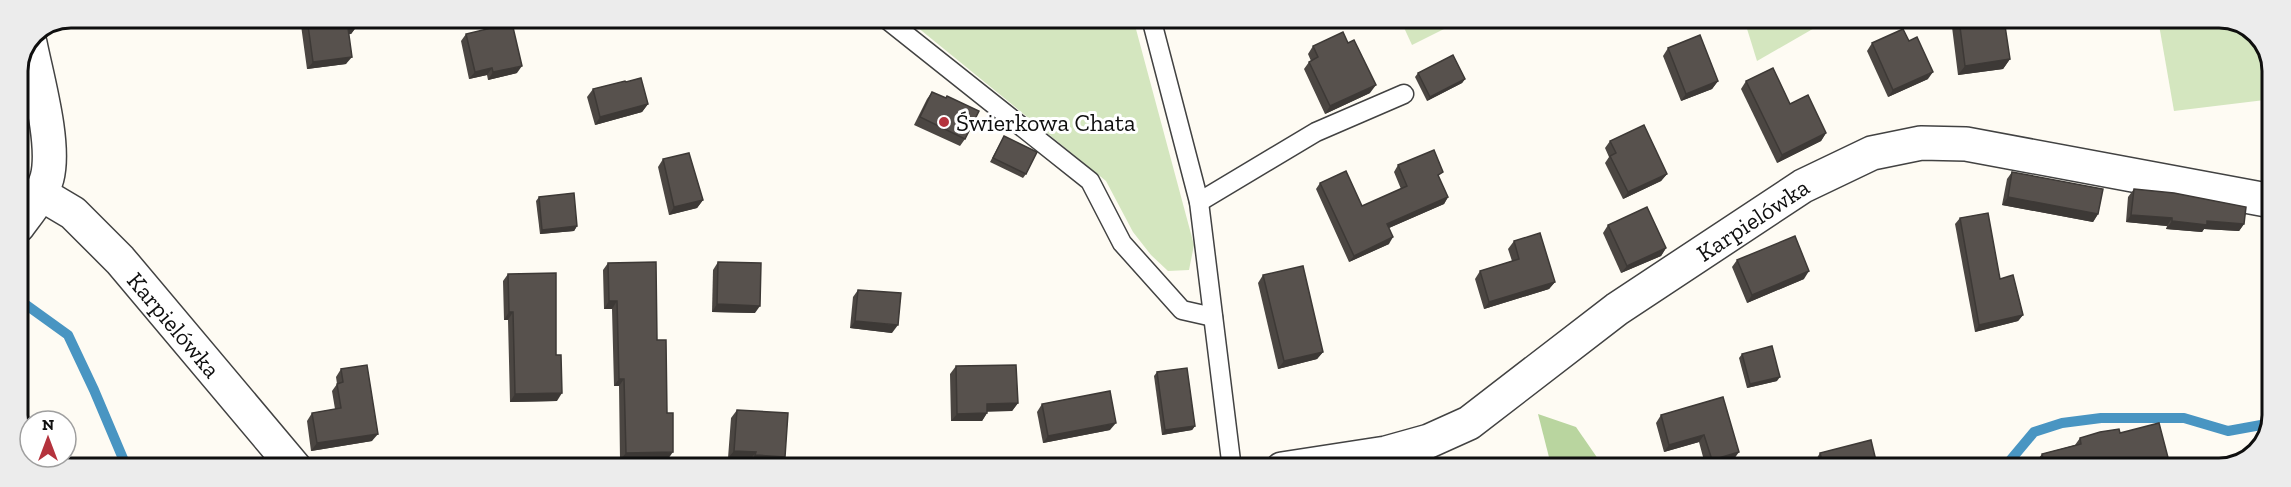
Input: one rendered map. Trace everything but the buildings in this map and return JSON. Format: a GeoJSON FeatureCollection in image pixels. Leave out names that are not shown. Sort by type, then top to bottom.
{"type":"FeatureCollection","features":[{"type":"Feature","properties":{"kind":"street"},"geometry":{"type":"LineString","coordinates":[[28,212],[41,194],[47,177],[50,149],[32,55]]}},
{"type":"Feature","properties":{"kind":"street","name":"Karpielówka"},"geometry":{"type":"LineString","coordinates":[[1354,458],[1386,453],[1429,441],[1469,423],[1617,309],[1803,186],[1872,153],[1921,143],[1966,144],[2262,199]]}},
{"type":"Feature","properties":{"kind":"street","name":"Karpielówka"},"geometry":{"type":"LineString","coordinates":[[41,194],[73,213],[120,260],[286,458]]}},
{"type":"Feature","properties":{"kind":"lane"},"geometry":{"type":"LineString","coordinates":[[899,29],[1090,181],[1122,243],[1182,310],[1213,317]]}},
{"type":"Feature","properties":{"kind":"lane"},"geometry":{"type":"LineString","coordinates":[[1153,29],[1199,202],[1231,458]]}},
{"type":"Feature","properties":{"kind":"lane"},"geometry":{"type":"LineString","coordinates":[[1199,202],[1316,132],[1404,94]]}},
{"type":"Feature","properties":{"kind":"green space"},"geometry":{"type":"Polygon","coordinates":[[[919,29],[1136,29],[1194,245],[1189,270],[1168,271],[1151,255],[1133,232],[1106,181],[919,29]]]}},
{"type":"Feature","properties":{"kind":"green space"},"geometry":{"type":"Polygon","coordinates":[[[1405,29],[1444,29],[1412,45],[1405,29]]]}},
{"type":"Feature","properties":{"kind":"green space"},"geometry":{"type":"Polygon","coordinates":[[[1747,29],[1813,29],[1757,61],[1747,29]]]}},
{"type":"Feature","properties":{"kind":"green space"},"geometry":{"type":"Polygon","coordinates":[[[2160,29],[2228,29],[2241,34],[2252,43],[2262,63],[2262,100],[2174,111],[2160,29]]]}},
{"type":"Feature","properties":{"kind":"green space"},"geometry":{"type":"Polygon","coordinates":[[[1538,414],[1576,427],[1597,458],[1549,458],[1538,414]]]}},
{"type":"Feature","properties":{"kind":"waterway"},"geometry":{"type":"LineString","coordinates":[[29,307],[68,335],[123,458]]}},
{"type":"Feature","properties":{"kind":"waterway"},"geometry":{"type":"LineString","coordinates":[[2012,458],[2034,432],[2062,423],[2101,418],[2184,418],[2228,431],[2262,425]]}},
{"type":"Feature","properties":{"kind":"place","name":"Świerkowa Chata"},"geometry":{"type":"Point","coordinates":[944,122]}}]}
